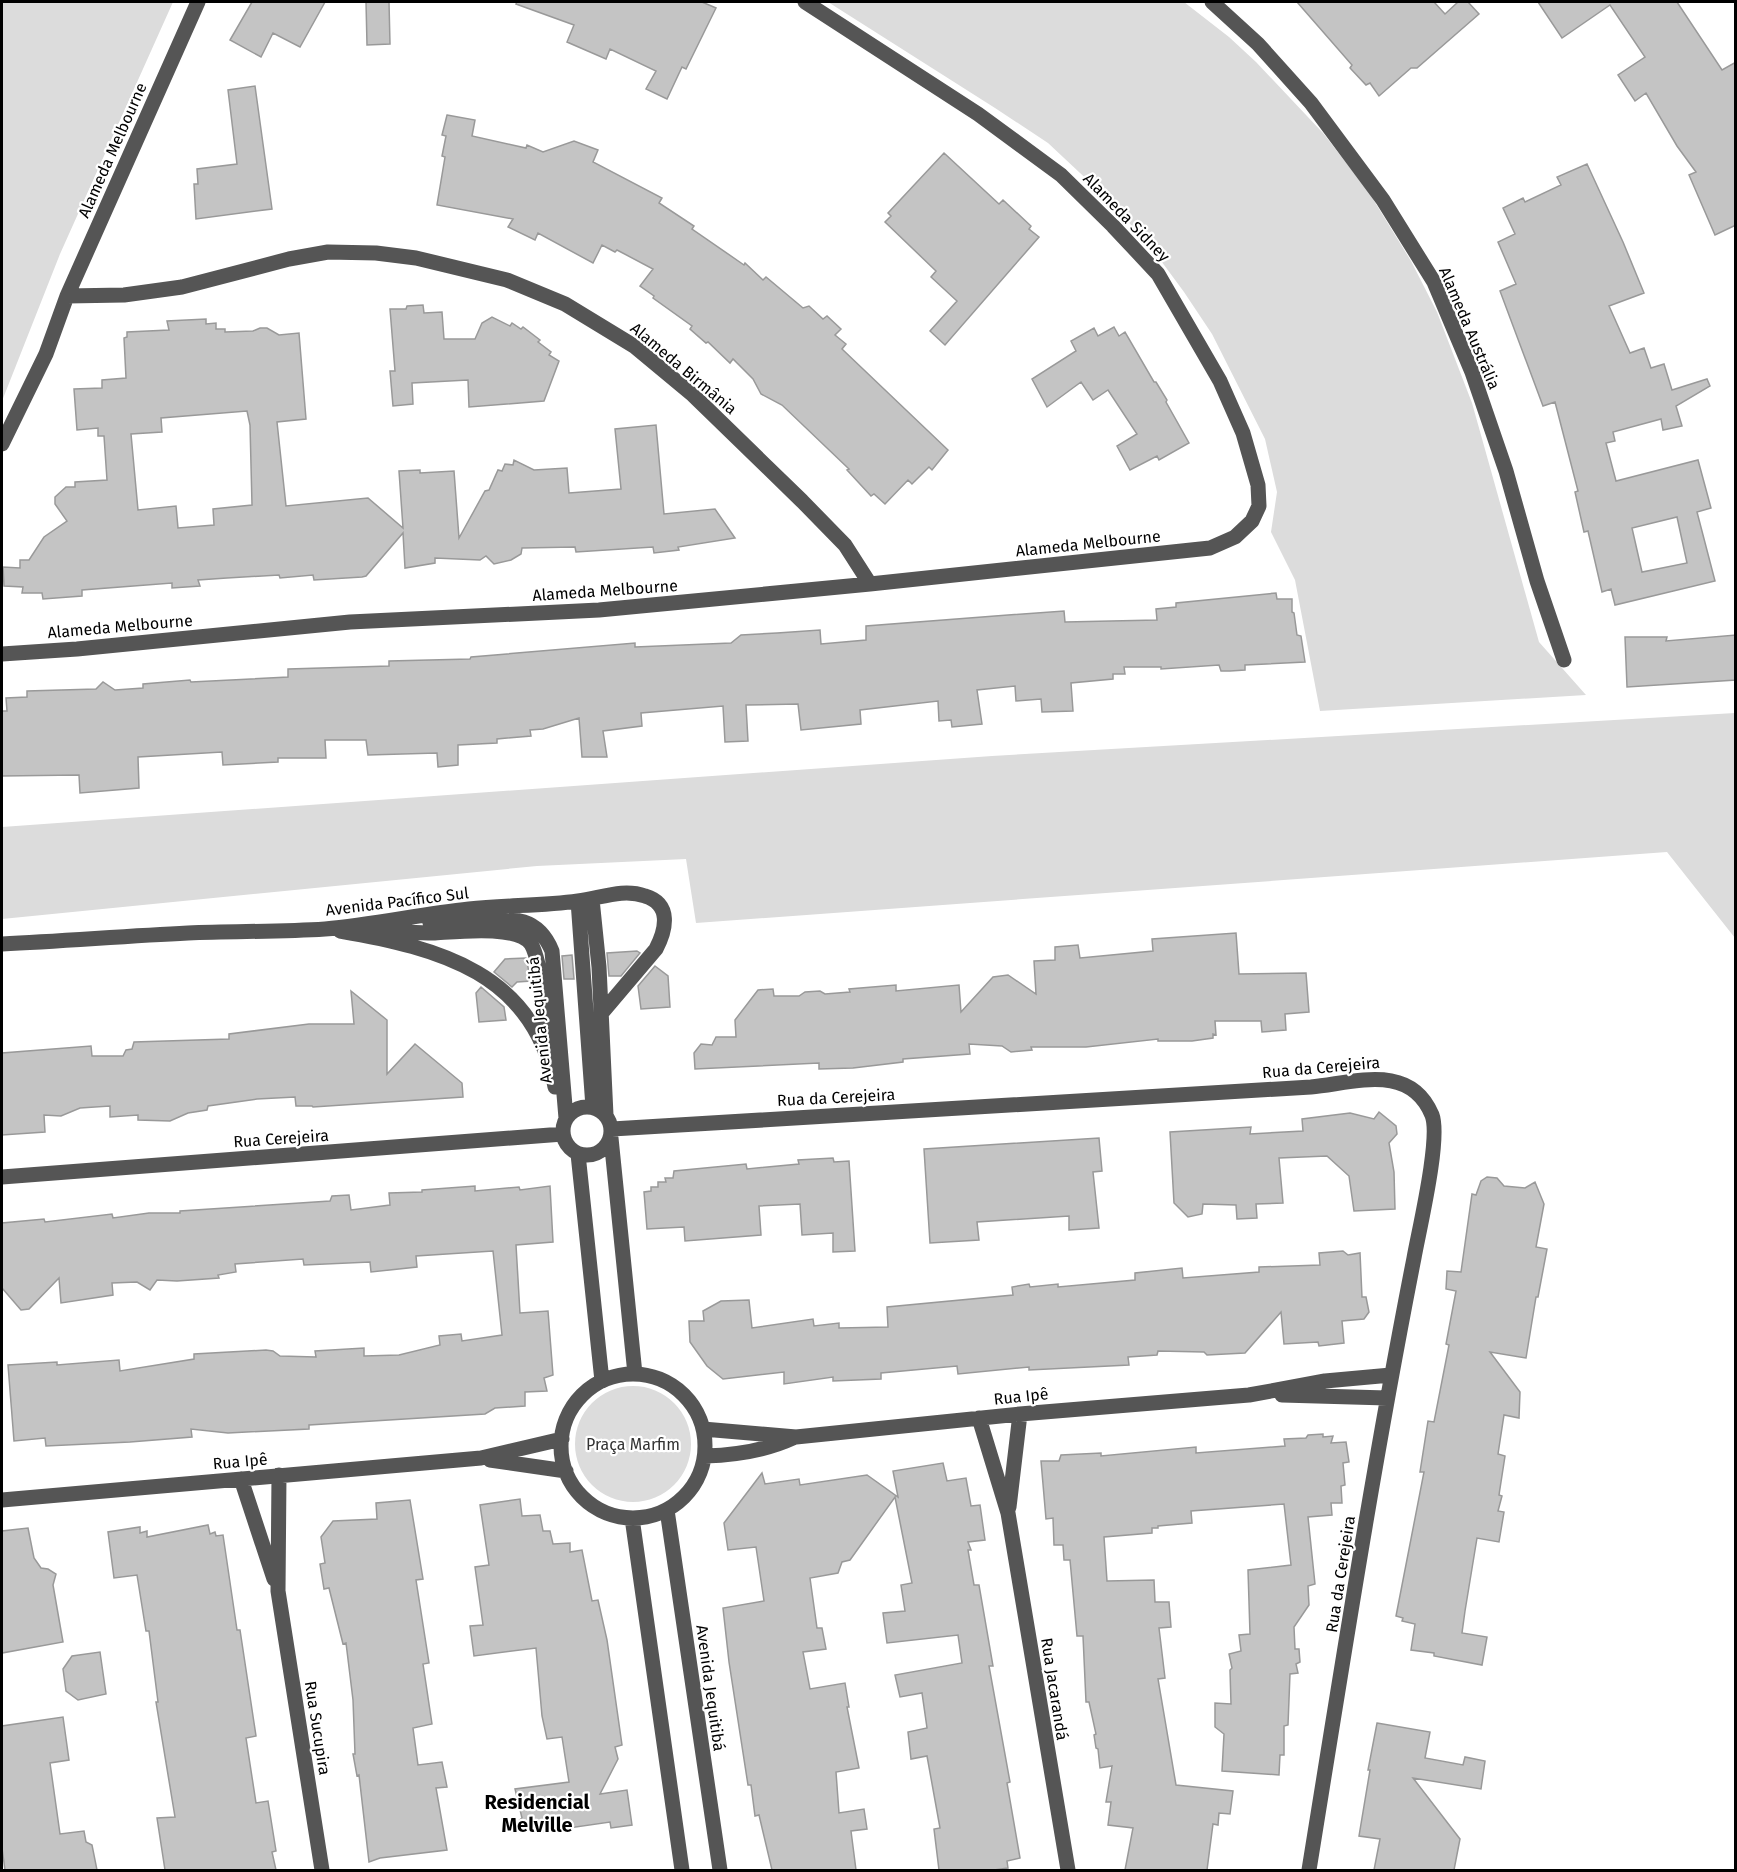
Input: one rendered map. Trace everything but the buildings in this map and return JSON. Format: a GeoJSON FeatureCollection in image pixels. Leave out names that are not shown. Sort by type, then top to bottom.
{"type":"FeatureCollection","features":[{"type":"Feature","properties":{"kind":"street","name":"Alameda Melbourne"},"geometry":{"type":"LineString","coordinates":[[2,444],[46,354],[67,296],[198,2]]}},
{"type":"Feature","properties":{"kind":"street","name":"Alameda Sidney"},"geometry":{"type":"LineString","coordinates":[[805,2],[978,114],[1061,175],[1158,274],[1220,381],[1243,433],[1258,484],[1259,506],[1252,521],[1235,537],[1210,548]]}},
{"type":"Feature","properties":{"kind":"street","name":"Alameda Austrália"},"geometry":{"type":"LineString","coordinates":[[1212,2],[1258,44],[1311,103],[1383,200],[1434,282],[1472,372],[1506,471],[1537,581],[1564,660]]}},
{"type":"Feature","properties":{"kind":"street","name":"Alameda Birmânia"},"geometry":{"type":"LineString","coordinates":[[67,296],[123,295],[182,287],[289,259],[328,252],[376,253],[416,258],[507,280],[565,304],[634,346],[693,395],[845,545],[870,584]]}},
{"type":"Feature","properties":{"kind":"street","name":"Alameda Melbourne"},"geometry":{"type":"LineString","coordinates":[[2,654],[89,648],[350,622],[599,610],[1210,548]]}},
{"type":"Feature","properties":{"kind":"street","name":"Avenida Pacífico Sul"},"geometry":{"type":"LineString","coordinates":[[2,944],[189,933],[325,929],[469,909],[585,900],[631,892],[648,897],[661,909],[665,929],[656,949],[600,1015]]}},
{"type":"Feature","properties":{"kind":"street"},"geometry":{"type":"LineString","coordinates":[[325,929],[396,940],[449,959],[481,974],[500,987],[517,1003],[535,1030],[551,1065],[570,1149],[586,1156],[594,1155],[608,1145],[605,1122],[599,967],[585,900]]}},
{"type":"Feature","properties":{"kind":"street"},"geometry":{"type":"LineString","coordinates":[[585,900],[605,1122],[635,1374]]}},
{"type":"Feature","properties":{"kind":"street","name":"Avenida Jequitibá"},"geometry":{"type":"LineString","coordinates":[[325,929],[512,919],[539,930],[547,939],[552,951],[564,1126]]}},
{"type":"Feature","properties":{"kind":"street","name":"Avenida Jequitibá"},"geometry":{"type":"LineString","coordinates":[[325,929],[432,933],[487,931],[507,933],[529,941],[535,951],[551,1065]]}},
{"type":"Feature","properties":{"kind":"street","name":"Rua da Cerejeira"},"geometry":{"type":"LineString","coordinates":[[564,1126],[578,1108],[605,1122],[1311,1087],[1376,1078],[1388,1079],[1408,1087],[1426,1104],[1433,1117],[1429,1178],[1387,1398],[1309,1870]]}},
{"type":"Feature","properties":{"kind":"street","name":"Rua Cerejeira"},"geometry":{"type":"LineString","coordinates":[[2,1177],[564,1126]]}},
{"type":"Feature","properties":{"kind":"street"},"geometry":{"type":"LineString","coordinates":[[578,1154],[602,1381]]}},
{"type":"Feature","properties":{"kind":"street"},"geometry":{"type":"LineString","coordinates":[[635,1374],[654,1377],[671,1385],[685,1396],[697,1411],[706,1442],[705,1456],[693,1488],[667,1510],[650,1516],[632,1518],[611,1514],[592,1505],[577,1490],[566,1471],[562,1455],[562,1438],[565,1424],[574,1405],[589,1389],[602,1381],[635,1374]]}},
{"type":"Feature","properties":{"kind":"street","name":"Rua Ipê"},"geometry":{"type":"LineString","coordinates":[[703,1429],[796,1437],[1020,1414],[1249,1395],[1325,1381],[1391,1375]]}},
{"type":"Feature","properties":{"kind":"street","name":"Rua Ipê"},"geometry":{"type":"LineString","coordinates":[[1249,1395],[1387,1398]]}},
{"type":"Feature","properties":{"kind":"street","name":"Rua Jacarandá"},"geometry":{"type":"LineString","coordinates":[[1008,1513],[1020,1414]]}},
{"type":"Feature","properties":{"kind":"street","name":"Rua Jacarandá"},"geometry":{"type":"LineString","coordinates":[[979,1418],[1008,1513],[1068,1870]]}},
{"type":"Feature","properties":{"kind":"street","name":"Rua Ipê"},"geometry":{"type":"LineString","coordinates":[[705,1456],[738,1454],[779,1444],[796,1437]]}},
{"type":"Feature","properties":{"kind":"street","name":"Rua Ipê"},"geometry":{"type":"LineString","coordinates":[[2,1500],[481,1458],[562,1438]]}},
{"type":"Feature","properties":{"kind":"street","name":"Rua Ipê"},"geometry":{"type":"LineString","coordinates":[[481,1458],[566,1471]]}},
{"type":"Feature","properties":{"kind":"street","name":"Rua Sucupira"},"geometry":{"type":"LineString","coordinates":[[278,1591],[279,1475]]}},
{"type":"Feature","properties":{"kind":"street","name":"Rua Sucupira"},"geometry":{"type":"LineString","coordinates":[[241,1479],[278,1591],[322,1870]]}},
{"type":"Feature","properties":{"kind":"street","name":"Avenida Jequitibá"},"geometry":{"type":"LineString","coordinates":[[667,1510],[720,1870]]}},
{"type":"Feature","properties":{"kind":"street"},"geometry":{"type":"LineString","coordinates":[[632,1518],[682,1870]]}},
{"type":"Feature","properties":{"kind":"green space"},"geometry":{"type":"Polygon","coordinates":[[[2,2],[173,2],[60,254],[2,401],[2,2]]]}},
{"type":"Feature","properties":{"kind":"green space"},"geometry":{"type":"Polygon","coordinates":[[[828,2],[1184,2],[1229,37],[1256,62],[1323,133],[1368,191],[1411,261],[1437,312],[1472,403],[1539,642],[1586,695],[1320,711],[1295,580],[1271,532],[1277,492],[1265,439],[1212,334],[1184,292],[1153,250],[1111,202],[1048,143],[828,2]]]}},
{"type":"Feature","properties":{"kind":"green space"},"geometry":{"type":"Polygon","coordinates":[[[1735,713],[1735,938],[1667,852],[696,923],[686,859],[537,866],[2,919],[2,827],[992,756],[1735,713]]]}},
{"type":"Feature","properties":{"kind":"green space","name":"Praça Marfim"},"geometry":{"type":"Polygon","coordinates":[[[633,1386],[655,1390],[674,1403],[687,1422],[691,1444],[687,1466],[674,1485],[655,1498],[633,1502],[611,1498],[592,1485],[579,1466],[575,1444],[579,1422],[592,1403],[611,1390],[633,1386]]]}},
{"type":"Feature","properties":{"kind":"district","name":"Residencial Melville"},"geometry":{"type":"Point","coordinates":[537,1814]}}]}
